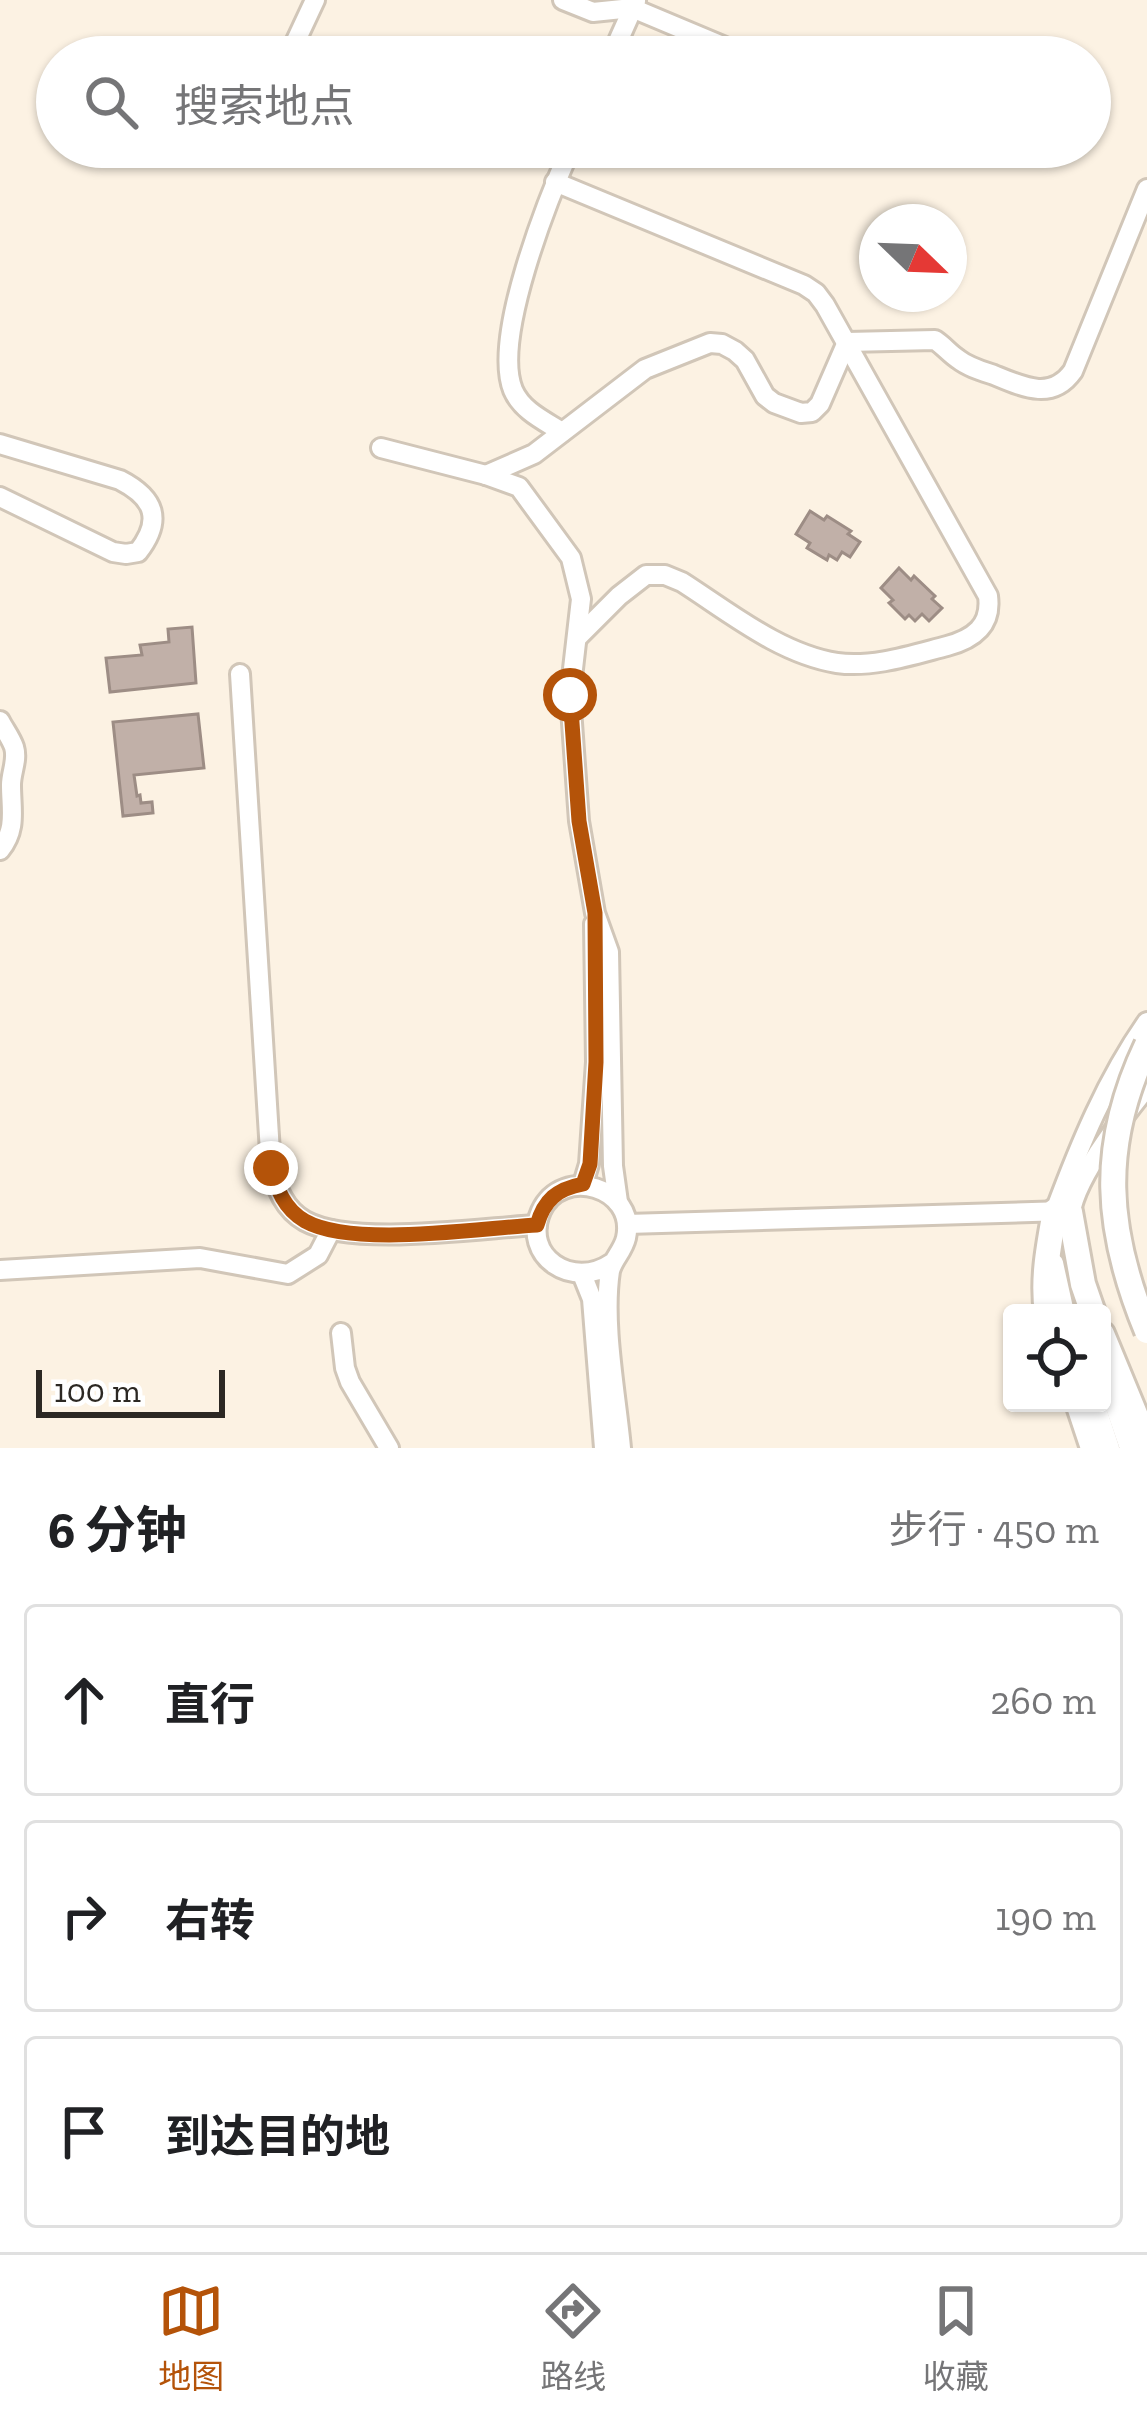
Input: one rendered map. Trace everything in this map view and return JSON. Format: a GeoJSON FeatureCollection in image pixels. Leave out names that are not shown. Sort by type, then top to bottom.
{"type":"FeatureCollection","features":[{"type":"Feature","properties":{"kind":"main road"},"geometry":{"type":"LineString","coordinates":[[1147,1045],[1117,1126],[1113,1167],[1117,1232],[1147,1331]]}},
{"type":"Feature","properties":{"kind":"main road"},"geometry":{"type":"LineString","coordinates":[[1147,1085],[1131,1128],[1127,1169],[1129,1227],[1147,1293]]}},
{"type":"Feature","properties":{"kind":"main road"},"geometry":{"type":"LineString","coordinates":[[1046,1304],[1046,1264],[1062,1211]]}},
{"type":"Feature","properties":{"kind":"main road"},"geometry":{"type":"LineString","coordinates":[[1062,1211],[1090,1304]]}},
{"type":"Feature","properties":{"kind":"main road"},"geometry":{"type":"LineString","coordinates":[[1111,1356],[1147,1443]]}},
{"type":"Feature","properties":{"kind":"main road"},"geometry":{"type":"LineString","coordinates":[[1081,1412],[1093,1448]]}},
{"type":"Feature","properties":{"kind":"street"},"geometry":{"type":"LineString","coordinates":[[298,36],[315,0]]}},
{"type":"Feature","properties":{"kind":"street"},"geometry":{"type":"LineString","coordinates":[[562,0],[593,13],[634,4],[703,36]]}},
{"type":"Feature","properties":{"kind":"street"},"geometry":{"type":"LineString","coordinates":[[620,36],[634,4]]}},
{"type":"Feature","properties":{"kind":"street"},"geometry":{"type":"LineString","coordinates":[[561,168],[518,293],[509,373],[520,400],[562,432]]}},
{"type":"Feature","properties":{"kind":"street"},"geometry":{"type":"LineString","coordinates":[[555,182],[816,293],[988,596],[990,611],[982,628],[966,640],[907,657],[839,663],[779,643],[682,582],[665,575],[646,575],[577,638]]}},
{"type":"Feature","properties":{"kind":"street"},"geometry":{"type":"LineString","coordinates":[[847,342],[935,340],[959,361],[1024,387],[1057,387],[1073,371],[1147,189]]}},
{"type":"Feature","properties":{"kind":"street"},"geometry":{"type":"LineString","coordinates":[[486,475],[534,454],[645,368],[710,344],[722,344],[745,360],[774,403],[812,412],[847,342]]}},
{"type":"Feature","properties":{"kind":"street"},"geometry":{"type":"LineString","coordinates":[[0,444],[136,488],[153,511],[152,527],[138,552],[113,552],[0,497]]}},
{"type":"Feature","properties":{"kind":"street"},"geometry":{"type":"LineString","coordinates":[[381,448],[518,487],[572,558],[581,599],[570,695],[579,821],[595,913],[596,1062],[590,1164],[583,1184]]}},
{"type":"Feature","properties":{"kind":"street"},"geometry":{"type":"LineString","coordinates":[[240,674],[271,1168],[276,1187],[287,1207],[306,1221],[362,1236],[537,1225]]}},
{"type":"Feature","properties":{"kind":"street"},"geometry":{"type":"LineString","coordinates":[[0,721],[16,760],[11,777],[12,828],[0,850]]}},
{"type":"Feature","properties":{"kind":"street"},"geometry":{"type":"LineString","coordinates":[[595,913],[609,952],[613,1166],[626,1238],[611,1263],[582,1274],[567,1272],[544,1254],[537,1225],[552,1196],[583,1184],[596,1186],[618,1202]]}},
{"type":"Feature","properties":{"kind":"street"},"geometry":{"type":"LineString","coordinates":[[1063,1304],[1054,1263],[1062,1211],[1101,1099],[1147,1022]]}},
{"type":"Feature","properties":{"kind":"street"},"geometry":{"type":"LineString","coordinates":[[1081,1304],[1062,1211],[1147,1085]]}},
{"type":"Feature","properties":{"kind":"street"},"geometry":{"type":"LineString","coordinates":[[626,1224],[1062,1211]]}},
{"type":"Feature","properties":{"kind":"street"},"geometry":{"type":"LineString","coordinates":[[0,1270],[200,1258],[288,1274],[319,1255],[331,1230]]}},
{"type":"Feature","properties":{"kind":"street"},"geometry":{"type":"LineString","coordinates":[[611,1263],[607,1299],[621,1448]]}},
{"type":"Feature","properties":{"kind":"street"},"geometry":{"type":"LineString","coordinates":[[582,1274],[592,1299],[604,1448]]}},
{"type":"Feature","properties":{"kind":"street"},"geometry":{"type":"LineString","coordinates":[[340,1333],[350,1382],[388,1448]]}},
{"type":"Feature","properties":{"kind":"street"},"geometry":{"type":"LineString","coordinates":[[1111,1395],[1129,1448]]}},
{"type":"Feature","properties":{"kind":"street"},"geometry":{"type":"LineString","coordinates":[[1098,1412],[1110,1448]]}},
{"type":"Feature","properties":{"kind":"building"},"geometry":{"type":"Polygon","coordinates":[[[810,511],[851,531],[848,534],[860,542],[850,557],[842,552],[837,560],[829,555],[827,560],[807,548],[810,543],[796,534],[810,511]]]}},
{"type":"Feature","properties":{"kind":"building"},"geometry":{"type":"Polygon","coordinates":[[[899,568],[911,580],[914,576],[942,608],[929,621],[922,614],[915,621],[909,615],[905,619],[889,603],[893,600],[881,588],[899,568]]]}},
{"type":"Feature","properties":{"kind":"building"},"geometry":{"type":"Polygon","coordinates":[[[192,627],[196,683],[110,692],[106,658],[142,655],[140,645],[169,642],[168,629],[192,627]]]}},
{"type":"Feature","properties":{"kind":"building"},"geometry":{"type":"Polygon","coordinates":[[[198,714],[204,768],[134,775],[137,796],[141,803],[152,802],[153,813],[123,816],[113,722],[198,714]]]}},
{"type":"Feature","properties":{"kind":"route"},"geometry":{"type":"LineString","coordinates":[[271,1168],[287,1207],[306,1221],[362,1236],[537,1225],[552,1196],[583,1184],[590,1164],[596,1062],[595,913],[579,821],[570,695]]}}]}
